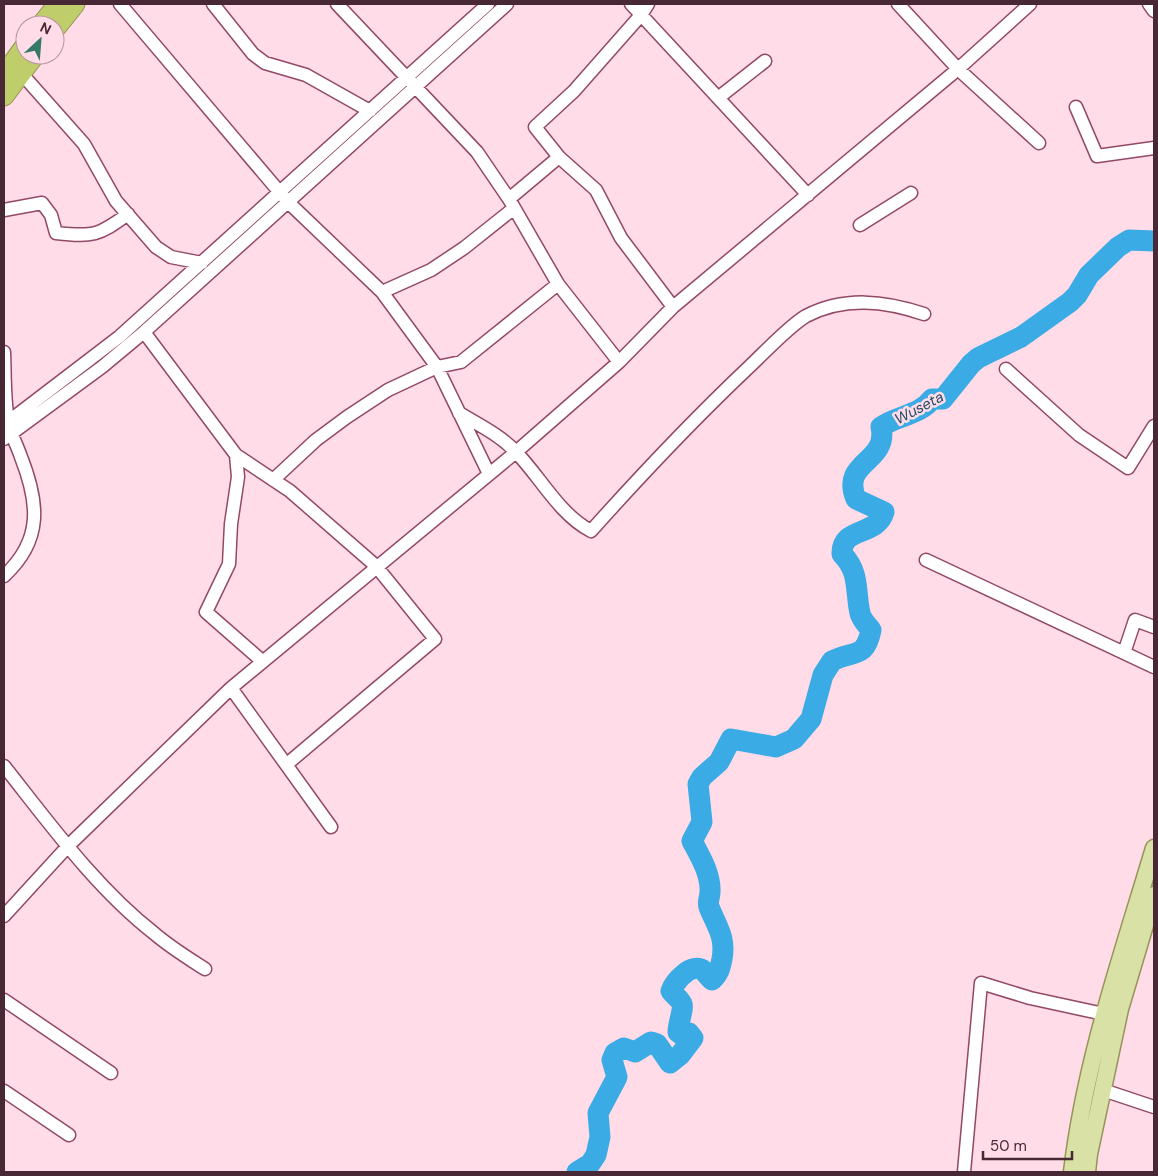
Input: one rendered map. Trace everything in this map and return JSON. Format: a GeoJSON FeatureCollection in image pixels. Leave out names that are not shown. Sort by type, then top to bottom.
{"type":"FeatureCollection","features":[{"type":"Feature","properties":{"kind":"highway"},"geometry":{"type":"LineString","coordinates":[[49,15],[58,4]]}},
{"type":"Feature","properties":{"kind":"highway"},"geometry":{"type":"LineString","coordinates":[[65,16],[74,4]]}},
{"type":"Feature","properties":{"kind":"highway"},"geometry":{"type":"LineString","coordinates":[[4,96],[13,74],[23,65]]}},
{"type":"Feature","properties":{"kind":"main road"},"geometry":{"type":"LineString","coordinates":[[1087,1172],[1120,1009],[1149,895],[1154,848]]}},
{"type":"Feature","properties":{"kind":"main road"},"geometry":{"type":"LineString","coordinates":[[1072,1172],[1086,1086],[1104,1014],[1149,895]]}},
{"type":"Feature","properties":{"kind":"street"},"geometry":{"type":"LineString","coordinates":[[120,4],[288,202],[382,292],[437,367],[489,474]]}},
{"type":"Feature","properties":{"kind":"street"},"geometry":{"type":"LineString","coordinates":[[213,4],[253,54],[265,63],[306,75],[370,111]]}},
{"type":"Feature","properties":{"kind":"street"},"geometry":{"type":"LineString","coordinates":[[337,4],[476,152],[511,204],[558,284],[619,362]]}},
{"type":"Feature","properties":{"kind":"street"},"geometry":{"type":"LineString","coordinates":[[7,430],[94,358],[202,263],[488,4]]}},
{"type":"Feature","properties":{"kind":"street"},"geometry":{"type":"LineString","coordinates":[[7,430],[102,367],[144,332],[507,4]]}},
{"type":"Feature","properties":{"kind":"street"},"geometry":{"type":"LineString","coordinates":[[631,4],[644,9],[718,98],[808,195]]}},
{"type":"Feature","properties":{"kind":"street"},"geometry":{"type":"LineString","coordinates":[[898,4],[958,69],[1039,142]]}},
{"type":"Feature","properties":{"kind":"street"},"geometry":{"type":"LineString","coordinates":[[4,916],[68,846],[231,688],[516,452],[619,362],[673,307],[958,69],[1030,4]]}},
{"type":"Feature","properties":{"kind":"street"},"geometry":{"type":"LineString","coordinates":[[1149,4],[1154,11]]}},
{"type":"Feature","properties":{"kind":"street"},"geometry":{"type":"LineString","coordinates":[[644,9],[574,91],[535,127],[559,157],[596,190],[622,238],[673,307]]}},
{"type":"Feature","properties":{"kind":"street"},"geometry":{"type":"LineString","coordinates":[[718,98],[765,61]]}},
{"type":"Feature","properties":{"kind":"street"},"geometry":{"type":"LineString","coordinates":[[13,74],[84,144],[116,201],[156,247],[171,257],[202,263]]}},
{"type":"Feature","properties":{"kind":"street"},"geometry":{"type":"LineString","coordinates":[[1076,107],[1097,156],[1154,148]]}},
{"type":"Feature","properties":{"kind":"street"},"geometry":{"type":"LineString","coordinates":[[382,292],[431,270],[464,248],[559,157]]}},
{"type":"Feature","properties":{"kind":"street"},"geometry":{"type":"LineString","coordinates":[[860,225],[911,193]]}},
{"type":"Feature","properties":{"kind":"street"},"geometry":{"type":"LineString","coordinates":[[4,210],[42,203],[51,215],[56,233],[86,236],[105,231],[128,214]]}},
{"type":"Feature","properties":{"kind":"street"},"geometry":{"type":"LineString","coordinates":[[273,480],[316,440],[347,417],[388,390],[437,367],[460,362],[558,284]]}},
{"type":"Feature","properties":{"kind":"street"},"geometry":{"type":"LineString","coordinates":[[459,413],[499,436],[516,452],[576,523],[591,530],[654,460],[702,412],[805,317],[833,306],[866,302],[895,304],[924,314]]}},
{"type":"Feature","properties":{"kind":"street"},"geometry":{"type":"LineString","coordinates":[[144,332],[236,456],[273,480],[332,527],[376,566],[435,638],[287,764]]}},
{"type":"Feature","properties":{"kind":"street"},"geometry":{"type":"LineString","coordinates":[[4,352],[7,430],[36,506],[34,526],[28,544],[12,568],[4,576]]}},
{"type":"Feature","properties":{"kind":"street"},"geometry":{"type":"LineString","coordinates":[[1006,369],[1079,435],[1128,468],[1154,426]]}},
{"type":"Feature","properties":{"kind":"street"},"geometry":{"type":"LineString","coordinates":[[236,456],[238,477],[231,524],[229,564],[206,612],[262,661]]}},
{"type":"Feature","properties":{"kind":"street"},"geometry":{"type":"LineString","coordinates":[[926,560],[1154,668]]}},
{"type":"Feature","properties":{"kind":"street"},"geometry":{"type":"LineString","coordinates":[[1124,653],[1135,620],[1154,627]]}},
{"type":"Feature","properties":{"kind":"street"},"geometry":{"type":"LineString","coordinates":[[231,688],[331,827]]}},
{"type":"Feature","properties":{"kind":"street"},"geometry":{"type":"LineString","coordinates":[[4,766],[68,846],[105,888],[154,934],[205,969]]}},
{"type":"Feature","properties":{"kind":"street"},"geometry":{"type":"LineString","coordinates":[[964,1172],[981,983],[1030,998],[1104,1014]]}},
{"type":"Feature","properties":{"kind":"street"},"geometry":{"type":"LineString","coordinates":[[5,1004],[111,1073]]}},
{"type":"Feature","properties":{"kind":"street"},"geometry":{"type":"LineString","coordinates":[[1103,1090],[1154,1106]]}},
{"type":"Feature","properties":{"kind":"street"},"geometry":{"type":"LineString","coordinates":[[4,1091],[69,1135]]}},
{"type":"Feature","properties":{"kind":"waterway","name":"Wuseta"},"geometry":{"type":"LineString","coordinates":[[577,1172],[590,1164],[596,1155],[600,1137],[598,1113],[617,1077],[612,1060],[615,1053],[624,1048],[635,1052],[651,1042],[657,1044],[670,1063],[680,1055],[693,1038],[689,1033],[682,1035],[678,1032],[682,1004],[671,991],[680,978],[689,971],[699,969],[704,971],[712,980],[720,968],[723,944],[720,932],[708,905],[709,879],[692,841],[702,822],[698,784],[702,777],[719,762],[731,739],[776,747],[794,739],[811,719],[823,675],[832,661],[862,650],[869,639],[871,630],[861,615],[852,568],[842,554],[843,545],[847,539],[874,525],[880,520],[884,512],[856,499],[853,486],[854,477],[859,469],[878,448],[882,439],[881,427],[921,409],[932,399],[943,399],[978,358],[1021,337],[1070,302],[1077,295],[1089,275],[1118,247],[1129,240],[1154,241]]}}]}
